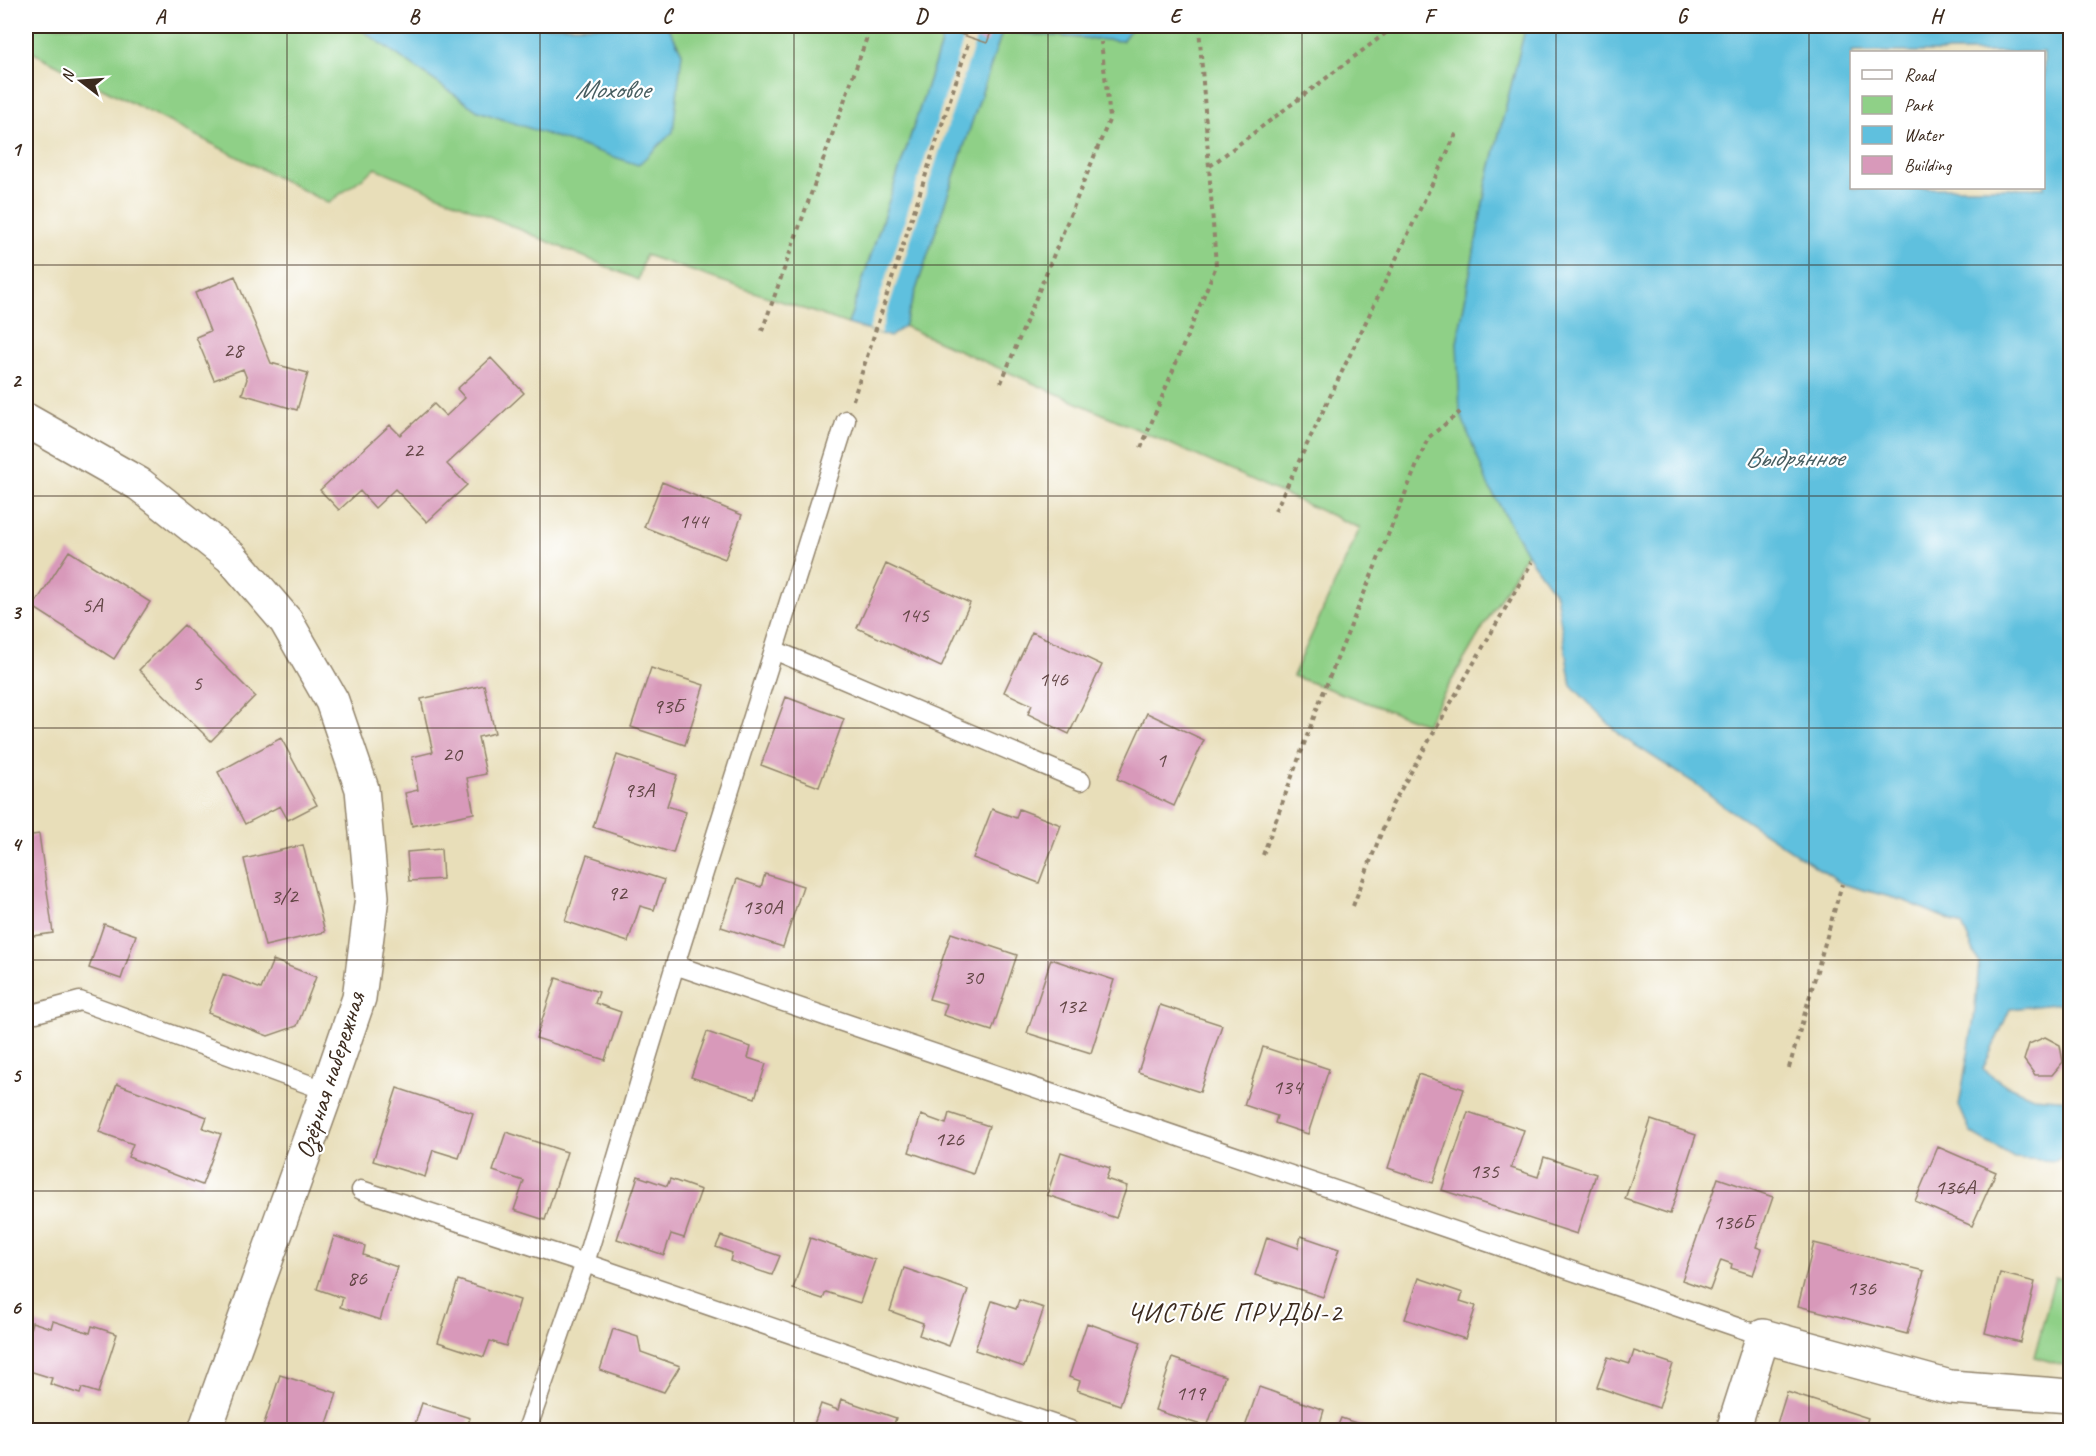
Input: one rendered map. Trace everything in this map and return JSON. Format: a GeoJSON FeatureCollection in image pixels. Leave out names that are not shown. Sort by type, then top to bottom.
{"type":"FeatureCollection","features":[{"type":"Feature","properties":{"kind":"street","name":"Озёрная набережная"},"geometry":{"type":"LineString","coordinates":[[26,420],[139,484],[231,557],[286,621],[332,701],[362,789],[372,897],[359,998],[205,1431]]}},
{"type":"Feature","properties":{"kind":"street"},"geometry":{"type":"LineString","coordinates":[[1733,1431],[1763,1336],[1950,1387],[2070,1396]]}},
{"type":"Feature","properties":{"kind":"lane"},"geometry":{"type":"LineString","coordinates":[[527,1431],[585,1263],[675,965],[846,420]]}},
{"type":"Feature","properties":{"kind":"lane"},"geometry":{"type":"LineString","coordinates":[[774,650],[1081,781]]}},
{"type":"Feature","properties":{"kind":"lane"},"geometry":{"type":"LineString","coordinates":[[675,965],[1763,1336]]}},
{"type":"Feature","properties":{"kind":"lane"},"geometry":{"type":"LineString","coordinates":[[36,1013],[80,1001],[327,1091]]}},
{"type":"Feature","properties":{"kind":"lane"},"geometry":{"type":"LineString","coordinates":[[361,1190],[585,1263],[1070,1431]]}},
{"type":"Feature","properties":{"kind":"path"},"geometry":{"type":"LineString","coordinates":[[762,331],[871,26]]}},
{"type":"Feature","properties":{"kind":"path"},"geometry":{"type":"LineString","coordinates":[[1141,448],[1216,266],[1199,26]]}},
{"type":"Feature","properties":{"kind":"path"},"geometry":{"type":"LineString","coordinates":[[1209,167],[1395,26]]}},
{"type":"Feature","properties":{"kind":"path"},"geometry":{"type":"LineString","coordinates":[[1001,383],[1110,118],[1101,42]]}},
{"type":"Feature","properties":{"kind":"path"},"geometry":{"type":"LineString","coordinates":[[846,420],[968,44]]}},
{"type":"Feature","properties":{"kind":"path"},"geometry":{"type":"LineString","coordinates":[[1275,511],[1458,130]]}},
{"type":"Feature","properties":{"kind":"path"},"geometry":{"type":"LineString","coordinates":[[1263,855],[1321,698],[1428,438],[1460,412]]}},
{"type":"Feature","properties":{"kind":"path"},"geometry":{"type":"LineString","coordinates":[[1353,906],[1392,805],[1532,562]]}},
{"type":"Feature","properties":{"kind":"path"},"geometry":{"type":"LineString","coordinates":[[1789,1068],[1842,884]]}},
{"type":"Feature","properties":{"kind":"path"},"geometry":{"type":"LineString","coordinates":[[2070,1077],[2068,1082],[2070,1091]]}},
{"type":"Feature","properties":{"kind":"green space"},"geometry":{"type":"Polygon","coordinates":[[[26,26],[356,26],[478,111],[682,53],[668,26],[943,26],[941,44],[848,324],[645,255],[638,280],[376,168],[328,203],[26,49],[26,26]]]}},
{"type":"Feature","properties":{"kind":"green space"},"geometry":{"type":"Polygon","coordinates":[[[1133,26],[1526,26],[1487,182],[1457,343],[1488,485],[1527,553],[1426,724],[1293,676],[1360,528],[904,326],[1002,32],[1122,41],[1133,26]]]}},
{"type":"Feature","properties":{"kind":"green space"},"geometry":{"type":"Polygon","coordinates":[[[2055,1277],[2070,1281],[2070,1367],[2034,1357],[2055,1277]]]}},
{"type":"Feature","properties":{"kind":"water","name":"Моховое"},"geometry":{"type":"Polygon","coordinates":[[[356,26],[668,26],[682,53],[673,132],[638,165],[478,111],[356,26]]]}},
{"type":"Feature","properties":{"kind":"water"},"geometry":{"type":"Polygon","coordinates":[[[943,26],[1133,26],[1122,41],[1002,32],[904,326],[890,337],[848,324],[941,44],[943,26]]]}},
{"type":"Feature","properties":{"kind":"water","name":"Выдрянное"},"geometry":{"type":"Polygon","coordinates":[[[1526,26],[2070,26],[2070,1002],[2010,1009],[1983,1069],[2006,1085],[2033,1097],[2070,1100],[2070,1152],[2055,1161],[2014,1158],[1971,1133],[1959,1106],[1974,1019],[1979,963],[1962,925],[1905,901],[1842,884],[1725,807],[1696,784],[1622,737],[1571,685],[1556,595],[1532,562],[1488,485],[1460,412],[1457,343],[1487,182],[1526,26]]]}},
{"type":"Feature","properties":{"kind":"pier"},"geometry":{"type":"Polygon","coordinates":[[[965,35],[976,39],[880,334],[869,330],[965,35]]]}},
{"type":"Feature","properties":{"kind":"building"},"geometry":{"type":"Polygon","coordinates":[[[953,26],[993,26],[987,43],[951,31],[953,26]]]}},
{"type":"Feature","properties":{"kind":"building"},"geometry":{"type":"Polygon","coordinates":[[[235,276],[271,363],[308,373],[297,410],[242,394],[247,379],[243,369],[214,380],[196,337],[210,331],[195,293],[235,276]]]}},
{"type":"Feature","properties":{"kind":"building"},"geometry":{"type":"Polygon","coordinates":[[[491,358],[524,393],[447,464],[467,485],[427,522],[395,489],[375,508],[360,491],[339,510],[320,490],[390,425],[400,435],[434,404],[446,416],[465,398],[457,389],[491,358]]]}},
{"type":"Feature","properties":{"kind":"building"},"geometry":{"type":"Polygon","coordinates":[[[662,482],[742,515],[725,559],[644,527],[662,482]]]}},
{"type":"Feature","properties":{"kind":"building"},"geometry":{"type":"Polygon","coordinates":[[[69,551],[150,602],[114,659],[33,607],[69,551]]]}},
{"type":"Feature","properties":{"kind":"building"},"geometry":{"type":"Polygon","coordinates":[[[886,564],[970,603],[941,667],[857,628],[886,564]]]}},
{"type":"Feature","properties":{"kind":"building"},"geometry":{"type":"Polygon","coordinates":[[[184,625],[255,696],[211,741],[139,670],[184,625]]]}},
{"type":"Feature","properties":{"kind":"building"},"geometry":{"type":"Polygon","coordinates":[[[1032,632],[1102,665],[1069,734],[1028,714],[1032,705],[1004,692],[1032,632]]]}},
{"type":"Feature","properties":{"kind":"building"},"geometry":{"type":"Polygon","coordinates":[[[651,668],[704,685],[685,745],[631,727],[651,668]]]}},
{"type":"Feature","properties":{"kind":"building"},"geometry":{"type":"Polygon","coordinates":[[[484,685],[495,733],[478,737],[486,774],[467,778],[474,813],[412,826],[405,793],[418,790],[412,757],[433,752],[421,699],[484,685]]]}},
{"type":"Feature","properties":{"kind":"building"},"geometry":{"type":"Polygon","coordinates":[[[786,697],[844,719],[819,787],[761,765],[786,697]]]}},
{"type":"Feature","properties":{"kind":"building"},"geometry":{"type":"Polygon","coordinates":[[[1147,713],[1204,740],[1174,806],[1117,779],[1147,713]]]}},
{"type":"Feature","properties":{"kind":"building"},"geometry":{"type":"Polygon","coordinates":[[[281,738],[317,805],[288,820],[280,806],[245,824],[218,772],[281,738]]]}},
{"type":"Feature","properties":{"kind":"building"},"geometry":{"type":"Polygon","coordinates":[[[617,755],[677,775],[667,806],[686,812],[673,853],[593,827],[617,755]]]}},
{"type":"Feature","properties":{"kind":"building"},"geometry":{"type":"Polygon","coordinates":[[[992,809],[1016,818],[1019,809],[1061,825],[1039,883],[973,858],[992,809]]]}},
{"type":"Feature","properties":{"kind":"building"},"geometry":{"type":"Polygon","coordinates":[[[39,834],[53,933],[26,937],[26,836],[39,834]]]}},
{"type":"Feature","properties":{"kind":"building"},"geometry":{"type":"Polygon","coordinates":[[[303,845],[325,932],[265,946],[244,859],[303,845]]]}},
{"type":"Feature","properties":{"kind":"building"},"geometry":{"type":"Polygon","coordinates":[[[441,849],[443,879],[409,881],[407,852],[441,849]]]}},
{"type":"Feature","properties":{"kind":"building"},"geometry":{"type":"Polygon","coordinates":[[[587,855],[664,880],[654,910],[640,906],[628,942],[565,921],[587,855]]]}},
{"type":"Feature","properties":{"kind":"building"},"geometry":{"type":"Polygon","coordinates":[[[765,874],[803,886],[783,947],[721,927],[737,879],[761,887],[765,874]]]}},
{"type":"Feature","properties":{"kind":"building"},"geometry":{"type":"Polygon","coordinates":[[[104,924],[136,935],[121,979],[89,968],[104,924]]]}},
{"type":"Feature","properties":{"kind":"building"},"geometry":{"type":"Polygon","coordinates":[[[951,933],[1017,955],[992,1031],[943,1015],[947,1004],[929,999],[951,933]]]}},
{"type":"Feature","properties":{"kind":"building"},"geometry":{"type":"Polygon","coordinates":[[[1051,959],[1114,980],[1091,1053],[1027,1033],[1051,959]]]}},
{"type":"Feature","properties":{"kind":"building"},"geometry":{"type":"Polygon","coordinates":[[[273,960],[316,977],[297,1026],[268,1036],[208,1013],[223,974],[261,989],[273,960]]]}},
{"type":"Feature","properties":{"kind":"building"},"geometry":{"type":"Polygon","coordinates":[[[556,978],[599,992],[595,1003],[621,1012],[605,1060],[536,1038],[556,978]]]}},
{"type":"Feature","properties":{"kind":"building"},"geometry":{"type":"Polygon","coordinates":[[[1160,1005],[1222,1025],[1200,1092],[1138,1072],[1160,1005]]]}},
{"type":"Feature","properties":{"kind":"building"},"geometry":{"type":"Polygon","coordinates":[[[707,1032],[751,1047],[748,1058],[766,1064],[755,1098],[691,1077],[707,1032]]]}},
{"type":"Feature","properties":{"kind":"building"},"geometry":{"type":"Polygon","coordinates":[[[2045,1037],[2060,1045],[2063,1062],[2052,1075],[2035,1075],[2024,1060],[2029,1044],[2045,1037]]]}},
{"type":"Feature","properties":{"kind":"building"},"geometry":{"type":"Polygon","coordinates":[[[1263,1047],[1329,1069],[1308,1134],[1275,1123],[1277,1116],[1244,1105],[1263,1047]]]}},
{"type":"Feature","properties":{"kind":"building"},"geometry":{"type":"Polygon","coordinates":[[[1418,1074],[1464,1089],[1433,1183],[1388,1168],[1418,1074]]]}},
{"type":"Feature","properties":{"kind":"building"},"geometry":{"type":"Polygon","coordinates":[[[117,1084],[207,1117],[203,1128],[221,1134],[202,1185],[128,1157],[133,1144],[99,1132],[117,1084]]]}},
{"type":"Feature","properties":{"kind":"building"},"geometry":{"type":"Polygon","coordinates":[[[397,1088],[473,1113],[459,1158],[433,1150],[425,1177],[373,1161],[397,1088]]]}},
{"type":"Feature","properties":{"kind":"building"},"geometry":{"type":"Polygon","coordinates":[[[1468,1112],[1524,1130],[1511,1168],[1538,1177],[1544,1157],[1596,1174],[1577,1234],[1442,1190],[1468,1112]]]}},
{"type":"Feature","properties":{"kind":"building"},"geometry":{"type":"Polygon","coordinates":[[[949,1113],[989,1126],[973,1174],[909,1152],[921,1115],[946,1124],[949,1113]]]}},
{"type":"Feature","properties":{"kind":"building"},"geometry":{"type":"Polygon","coordinates":[[[1651,1120],[1696,1135],[1670,1214],[1625,1199],[1651,1120]]]}},
{"type":"Feature","properties":{"kind":"building"},"geometry":{"type":"Polygon","coordinates":[[[506,1132],[567,1152],[545,1220],[514,1210],[524,1181],[493,1171],[506,1132]]]}},
{"type":"Feature","properties":{"kind":"building"},"geometry":{"type":"Polygon","coordinates":[[[1938,1147],[1996,1172],[1972,1226],[1915,1201],[1938,1147]]]}},
{"type":"Feature","properties":{"kind":"building"},"geometry":{"type":"Polygon","coordinates":[[[1061,1152],[1110,1168],[1106,1179],[1127,1186],[1116,1218],[1047,1195],[1061,1152]]]}},
{"type":"Feature","properties":{"kind":"building"},"geometry":{"type":"Polygon","coordinates":[[[638,1176],[667,1186],[670,1179],[701,1190],[684,1238],[671,1234],[664,1255],[617,1239],[638,1176]]]}},
{"type":"Feature","properties":{"kind":"building"},"geometry":{"type":"Polygon","coordinates":[[[1718,1178],[1773,1197],[1756,1247],[1762,1249],[1753,1275],[1731,1268],[1732,1264],[1721,1260],[1710,1290],[1682,1280],[1718,1178]]]}},
{"type":"Feature","properties":{"kind":"building"},"geometry":{"type":"Polygon","coordinates":[[[334,1236],[365,1246],[363,1255],[397,1267],[380,1320],[340,1307],[343,1298],[317,1289],[334,1236]]]}},
{"type":"Feature","properties":{"kind":"building"},"geometry":{"type":"Polygon","coordinates":[[[721,1236],[780,1256],[772,1275],[730,1261],[732,1253],[716,1247],[721,1236]]]}},
{"type":"Feature","properties":{"kind":"building"},"geometry":{"type":"Polygon","coordinates":[[[1301,1236],[1339,1249],[1323,1297],[1255,1275],[1267,1237],[1298,1248],[1301,1236]]]}},
{"type":"Feature","properties":{"kind":"building"},"geometry":{"type":"Polygon","coordinates":[[[810,1238],[875,1260],[860,1303],[826,1292],[823,1299],[793,1289],[810,1238]]]}},
{"type":"Feature","properties":{"kind":"building"},"geometry":{"type":"Polygon","coordinates":[[[1814,1243],[1924,1271],[1907,1334],[1798,1306],[1814,1243]]]}},
{"type":"Feature","properties":{"kind":"building"},"geometry":{"type":"Polygon","coordinates":[[[904,1268],[968,1290],[949,1346],[919,1335],[923,1323],[890,1311],[904,1268]]]}},
{"type":"Feature","properties":{"kind":"building"},"geometry":{"type":"Polygon","coordinates":[[[2000,1273],[2035,1282],[2020,1342],[1985,1333],[2000,1273]]]}},
{"type":"Feature","properties":{"kind":"building"},"geometry":{"type":"Polygon","coordinates":[[[1419,1278],[1463,1293],[1460,1301],[1476,1306],[1465,1339],[1405,1319],[1419,1278]]]}},
{"type":"Feature","properties":{"kind":"building"},"geometry":{"type":"Polygon","coordinates":[[[458,1280],[520,1300],[506,1346],[490,1341],[484,1357],[438,1342],[458,1280]]]}},
{"type":"Feature","properties":{"kind":"building"},"geometry":{"type":"Polygon","coordinates":[[[1019,1300],[1044,1308],[1024,1367],[975,1350],[992,1301],[1016,1309],[1019,1300]]]}},
{"type":"Feature","properties":{"kind":"building"},"geometry":{"type":"Polygon","coordinates":[[[53,1321],[90,1333],[92,1326],[117,1334],[98,1393],[82,1388],[80,1394],[50,1384],[52,1378],[26,1370],[26,1343],[32,1322],[51,1328],[53,1321]]]}},
{"type":"Feature","properties":{"kind":"building"},"geometry":{"type":"Polygon","coordinates":[[[1087,1323],[1141,1342],[1120,1405],[1077,1390],[1080,1381],[1069,1377],[1087,1323]]]}},
{"type":"Feature","properties":{"kind":"building"},"geometry":{"type":"Polygon","coordinates":[[[613,1329],[638,1337],[641,1352],[680,1366],[664,1392],[600,1370],[613,1329]]]}},
{"type":"Feature","properties":{"kind":"building"},"geometry":{"type":"Polygon","coordinates":[[[1634,1351],[1673,1364],[1659,1408],[1597,1387],[1608,1357],[1630,1364],[1634,1351]]]}},
{"type":"Feature","properties":{"kind":"building"},"geometry":{"type":"Polygon","coordinates":[[[1172,1358],[1225,1376],[1207,1427],[1155,1410],[1172,1358]]]}},
{"type":"Feature","properties":{"kind":"building"},"geometry":{"type":"Polygon","coordinates":[[[280,1375],[337,1393],[325,1430],[262,1430],[280,1375]]]}},
{"type":"Feature","properties":{"kind":"building"},"geometry":{"type":"Polygon","coordinates":[[[1259,1387],[1324,1410],[1318,1430],[1244,1430],[1259,1387]]]}},
{"type":"Feature","properties":{"kind":"building"},"geometry":{"type":"Polygon","coordinates":[[[1787,1392],[1868,1418],[1864,1430],[1775,1430],[1787,1392]]]}},
{"type":"Feature","properties":{"kind":"building"},"geometry":{"type":"Polygon","coordinates":[[[841,1399],[896,1418],[892,1430],[812,1430],[821,1404],[838,1410],[841,1399]]]}},
{"type":"Feature","properties":{"kind":"building"},"geometry":{"type":"Polygon","coordinates":[[[422,1403],[470,1418],[466,1430],[413,1430],[422,1403]]]}},
{"type":"Feature","properties":{"kind":"building"},"geometry":{"type":"Polygon","coordinates":[[[1341,1418],[1377,1430],[1336,1430],[1341,1418]]]}},
{"type":"Feature","properties":{"kind":"district","name":"ЧИСТЫЕ ПРУДЫ-2"},"geometry":{"type":"Point","coordinates":[1235,1312]}}]}
